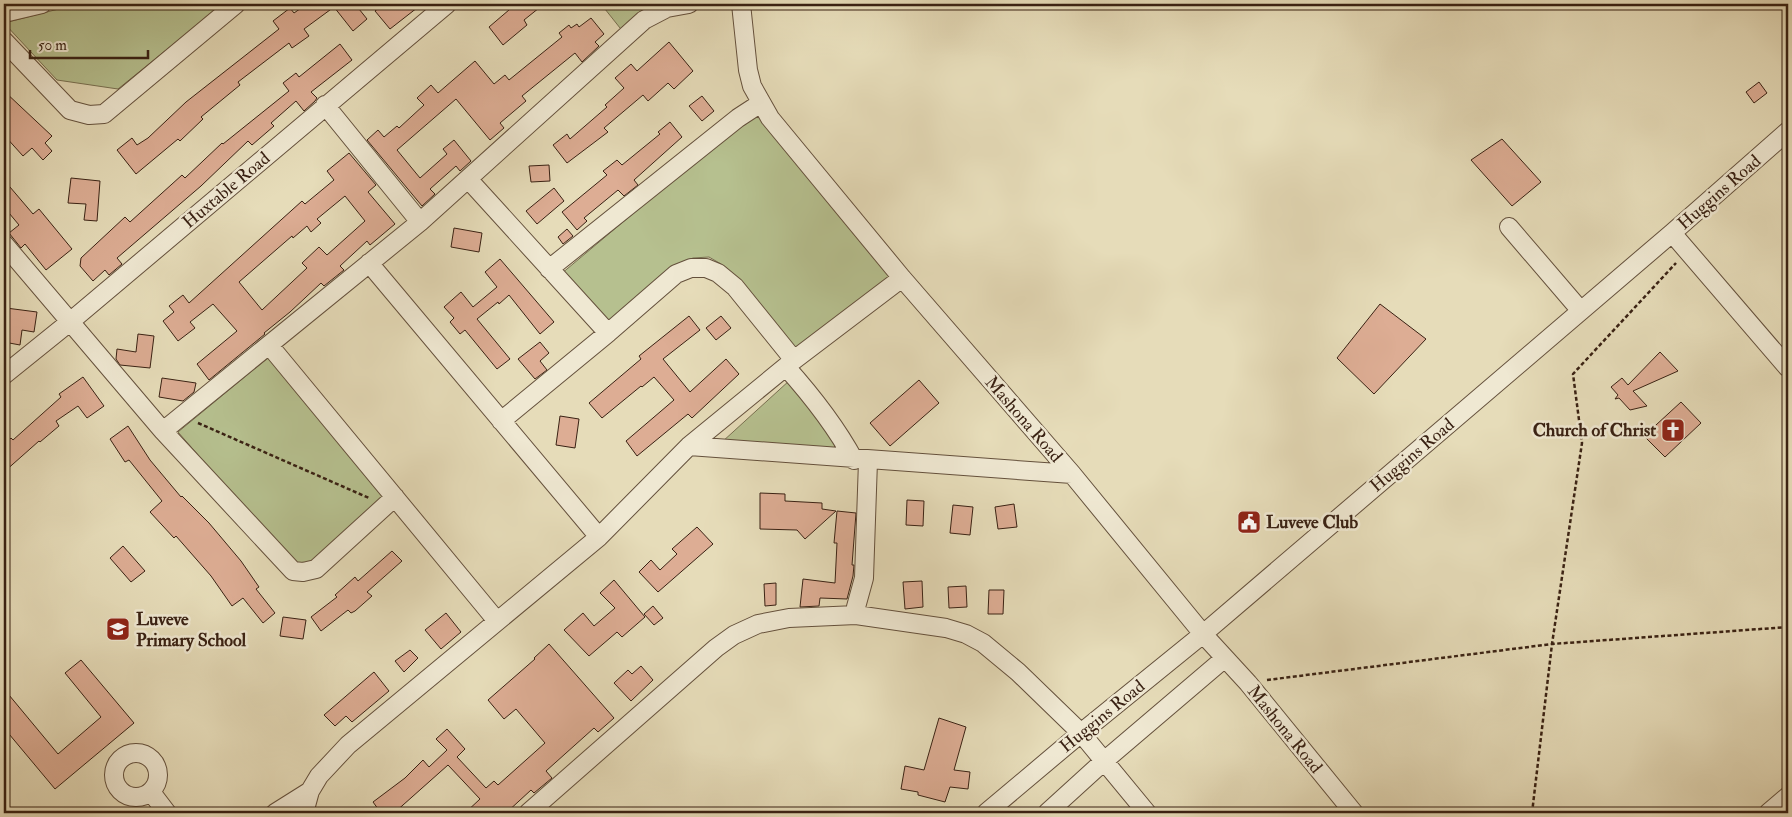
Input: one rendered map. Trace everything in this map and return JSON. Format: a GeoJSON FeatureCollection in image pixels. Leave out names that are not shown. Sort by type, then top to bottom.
{"type":"FeatureCollection","features":[{"type":"Feature","properties":{"kind":"street"},"geometry":{"type":"LineString","coordinates":[[4,13],[42,4]]}},
{"type":"Feature","properties":{"kind":"street"},"geometry":{"type":"LineString","coordinates":[[4,41],[70,110],[89,115],[104,114],[236,4]]}},
{"type":"Feature","properties":{"kind":"street","name":"Huxtable Road"},"geometry":{"type":"LineString","coordinates":[[4,375],[71,322],[325,105],[447,4]]}},
{"type":"Feature","properties":{"kind":"street"},"geometry":{"type":"LineString","coordinates":[[163,431],[420,222],[644,20],[667,8],[689,4]]}},
{"type":"Feature","properties":{"kind":"street","name":"Mashona Road"},"geometry":{"type":"LineString","coordinates":[[741,4],[748,70],[752,86],[770,118],[902,278],[1072,474],[1203,634],[1248,683],[1354,813]]}},
{"type":"Feature","properties":{"kind":"street"},"geometry":{"type":"LineString","coordinates":[[549,269],[738,118],[761,103]]}},
{"type":"Feature","properties":{"kind":"street"},"geometry":{"type":"LineString","coordinates":[[325,105],[420,222]]}},
{"type":"Feature","properties":{"kind":"street","name":"Huggins Road"},"geometry":{"type":"LineString","coordinates":[[986,813],[1203,634],[1672,233],[1788,131]]}},
{"type":"Feature","properties":{"kind":"street"},"geometry":{"type":"LineString","coordinates":[[468,179],[608,334]]}},
{"type":"Feature","properties":{"kind":"street"},"geometry":{"type":"LineString","coordinates":[[1509,227],[1581,311]]}},
{"type":"Feature","properties":{"kind":"street"},"geometry":{"type":"LineString","coordinates":[[1672,233],[1788,368]]}},
{"type":"Feature","properties":{"kind":"street"},"geometry":{"type":"LineString","coordinates":[[4,244],[163,431],[293,571],[303,572],[316,569],[390,501]]}},
{"type":"Feature","properties":{"kind":"street"},"geometry":{"type":"LineString","coordinates":[[369,263],[599,537]]}},
{"type":"Feature","properties":{"kind":"street"},"geometry":{"type":"LineString","coordinates":[[502,421],[608,334],[676,274],[691,268],[706,268],[718,273],[735,287],[842,437],[861,460],[864,578],[856,607],[856,615]]}},
{"type":"Feature","properties":{"kind":"street"},"geometry":{"type":"LineString","coordinates":[[304,813],[310,791],[319,776],[348,745],[599,537],[689,446],[790,363],[902,278]]}},
{"type":"Feature","properties":{"kind":"street"},"geometry":{"type":"LineString","coordinates":[[269,345],[390,501],[497,621]]}},
{"type":"Feature","properties":{"kind":"street"},"geometry":{"type":"LineString","coordinates":[[689,446],[1072,474]]}},
{"type":"Feature","properties":{"kind":"street"},"geometry":{"type":"LineString","coordinates":[[528,813],[734,635],[758,624],[789,618],[856,615],[946,628],[966,634],[983,643],[1018,672],[1081,733],[1147,813]]}},
{"type":"Feature","properties":{"kind":"street"},"geometry":{"type":"LineString","coordinates":[[1047,813],[1104,761],[1225,658]]}},
{"type":"Feature","properties":{"kind":"street"},"geometry":{"type":"LineString","coordinates":[[275,813],[310,791]]}},
{"type":"Feature","properties":{"kind":"street"},"geometry":{"type":"LineString","coordinates":[[151,792],[167,813]]}},
{"type":"Feature","properties":{"kind":"street"},"geometry":{"type":"LineString","coordinates":[[1768,813],[1788,796]]}},
{"type":"Feature","properties":{"kind":"path"},"geometry":{"type":"LineString","coordinates":[[1532,813],[1552,644],[1582,443],[1573,374],[1688,250]]}},
{"type":"Feature","properties":{"kind":"path"},"geometry":{"type":"LineString","coordinates":[[180,416],[390,501]]}},
{"type":"Feature","properties":{"kind":"path"},"geometry":{"type":"LineString","coordinates":[[1248,683],[1552,644],[1788,627]]}},
{"type":"Feature","properties":{"kind":"green space"},"geometry":{"type":"Polygon","coordinates":[[[78,4],[223,4],[118,89],[57,80],[4,23],[78,4]]]}},
{"type":"Feature","properties":{"kind":"green space"},"geometry":{"type":"Polygon","coordinates":[[[601,4],[666,4],[624,33],[601,4]]]}},
{"type":"Feature","properties":{"kind":"green space"},"geometry":{"type":"Polygon","coordinates":[[[759,114],[894,277],[796,352],[740,283],[721,264],[709,257],[693,258],[678,264],[609,327],[561,274],[741,123],[759,114]]]}},
{"type":"Feature","properties":{"kind":"green space"},"geometry":{"type":"Polygon","coordinates":[[[269,357],[385,494],[314,565],[293,564],[178,432],[269,357]]]}},
{"type":"Feature","properties":{"kind":"green space"},"geometry":{"type":"Polygon","coordinates":[[[790,380],[845,453],[722,442],[790,380]]]}},
{"type":"Feature","properties":{"kind":"building"},"geometry":{"type":"Polygon","coordinates":[[[307,4],[355,4],[367,19],[353,31],[334,7],[304,29],[309,36],[292,48],[289,43],[238,82],[240,85],[201,117],[203,119],[180,141],[178,139],[136,174],[117,150],[132,138],[137,145],[148,138],[186,102],[279,29],[273,21],[290,8],[294,13],[307,4]]]}},
{"type":"Feature","properties":{"kind":"building"},"geometry":{"type":"Polygon","coordinates":[[[384,4],[422,4],[390,29],[375,11],[384,4]]]}},
{"type":"Feature","properties":{"kind":"building"},"geometry":{"type":"Polygon","coordinates":[[[516,4],[544,4],[524,20],[527,25],[503,45],[489,27],[516,4]]]}},
{"type":"Feature","properties":{"kind":"building"},"geometry":{"type":"Polygon","coordinates":[[[591,18],[604,34],[595,42],[599,46],[582,62],[575,53],[522,96],[526,101],[500,123],[504,128],[490,140],[456,99],[397,150],[420,178],[447,154],[443,149],[454,140],[471,161],[460,171],[456,166],[430,189],[435,194],[422,206],[367,140],[378,130],[384,137],[397,126],[399,128],[424,105],[417,98],[431,85],[438,93],[475,61],[494,84],[505,75],[509,80],[562,37],[559,33],[569,25],[571,28],[577,24],[579,27],[591,18]]]}},
{"type":"Feature","properties":{"kind":"building"},"geometry":{"type":"Polygon","coordinates":[[[669,42],[693,71],[674,89],[668,83],[648,101],[643,95],[604,128],[608,132],[567,163],[553,145],[567,134],[570,139],[607,107],[605,105],[624,88],[615,78],[631,64],[637,71],[669,42]]]}},
{"type":"Feature","properties":{"kind":"building"},"geometry":{"type":"Polygon","coordinates":[[[340,44],[352,60],[311,92],[317,98],[315,101],[304,111],[296,101],[271,123],[274,126],[252,145],[248,141],[201,186],[117,258],[122,264],[109,275],[105,270],[93,281],[80,266],[81,258],[125,217],[130,222],[182,175],[185,178],[222,143],[289,91],[283,83],[296,73],[299,77],[340,44]]]}},
{"type":"Feature","properties":{"kind":"building"},"geometry":{"type":"Polygon","coordinates":[[[1759,82],[1767,93],[1754,103],[1746,92],[1759,82]]]}},
{"type":"Feature","properties":{"kind":"building"},"geometry":{"type":"Polygon","coordinates":[[[4,91],[52,136],[45,143],[52,151],[43,160],[32,148],[23,156],[4,135],[4,91]]]}},
{"type":"Feature","properties":{"kind":"building"},"geometry":{"type":"Polygon","coordinates":[[[702,96],[714,111],[702,121],[689,106],[702,96]]]}},
{"type":"Feature","properties":{"kind":"building"},"geometry":{"type":"Polygon","coordinates":[[[670,122],[682,137],[634,180],[638,185],[624,196],[618,190],[584,218],[587,221],[577,230],[562,212],[607,175],[603,171],[617,160],[622,165],[660,134],[658,132],[670,122]]]}},
{"type":"Feature","properties":{"kind":"building"},"geometry":{"type":"Polygon","coordinates":[[[1502,139],[1541,182],[1512,206],[1471,160],[1502,139]]]}},
{"type":"Feature","properties":{"kind":"building"},"geometry":{"type":"Polygon","coordinates":[[[349,153],[376,185],[368,192],[395,224],[370,245],[367,241],[340,266],[344,270],[324,286],[321,283],[265,334],[209,380],[197,364],[237,331],[213,304],[190,322],[195,328],[178,341],[163,321],[174,312],[169,306],[183,295],[189,303],[302,201],[305,204],[334,180],[327,171],[349,153]],[[345,196],[317,219],[321,223],[311,232],[307,226],[293,238],[292,236],[239,282],[262,310],[307,268],[302,263],[319,247],[327,255],[365,221],[345,196]]]}},
{"type":"Feature","properties":{"kind":"building"},"geometry":{"type":"Polygon","coordinates":[[[549,165],[550,181],[531,182],[529,166],[549,165]]]}},
{"type":"Feature","properties":{"kind":"building"},"geometry":{"type":"Polygon","coordinates":[[[71,178],[100,181],[97,221],[84,220],[86,204],[68,203],[71,178]]]}},
{"type":"Feature","properties":{"kind":"building"},"geometry":{"type":"Polygon","coordinates":[[[4,180],[33,214],[39,209],[72,249],[46,270],[25,244],[21,248],[9,233],[19,225],[4,207],[4,180]]]}},
{"type":"Feature","properties":{"kind":"building"},"geometry":{"type":"Polygon","coordinates":[[[554,188],[564,201],[537,224],[526,211],[554,188]]]}},
{"type":"Feature","properties":{"kind":"building"},"geometry":{"type":"Polygon","coordinates":[[[454,228],[482,233],[479,252],[451,247],[454,228]]]}},
{"type":"Feature","properties":{"kind":"building"},"geometry":{"type":"Polygon","coordinates":[[[567,229],[573,236],[563,244],[558,237],[567,229]]]}},
{"type":"Feature","properties":{"kind":"building"},"geometry":{"type":"Polygon","coordinates":[[[500,259],[554,322],[540,334],[509,295],[477,319],[510,359],[497,369],[465,330],[460,334],[450,322],[454,318],[444,307],[461,292],[473,307],[497,287],[485,272],[500,259]]]}},
{"type":"Feature","properties":{"kind":"building"},"geometry":{"type":"Polygon","coordinates":[[[1380,304],[1426,339],[1374,394],[1337,358],[1380,304]]]}},
{"type":"Feature","properties":{"kind":"building"},"geometry":{"type":"Polygon","coordinates":[[[6,308],[37,312],[34,332],[22,330],[20,345],[4,342],[6,308]]]}},
{"type":"Feature","properties":{"kind":"building"},"geometry":{"type":"Polygon","coordinates":[[[689,316],[700,330],[663,359],[690,392],[726,359],[739,374],[692,418],[688,414],[637,456],[626,441],[674,400],[654,377],[602,418],[589,403],[641,359],[639,356],[689,316]]]}},
{"type":"Feature","properties":{"kind":"building"},"geometry":{"type":"Polygon","coordinates":[[[721,316],[731,328],[716,340],[706,328],[721,316]]]}},
{"type":"Feature","properties":{"kind":"building"},"geometry":{"type":"Polygon","coordinates":[[[138,334],[154,336],[150,368],[120,365],[116,359],[117,349],[136,352],[138,334]]]}},
{"type":"Feature","properties":{"kind":"building"},"geometry":{"type":"Polygon","coordinates":[[[540,342],[549,353],[540,361],[547,370],[535,379],[518,359],[540,342]]]}},
{"type":"Feature","properties":{"kind":"building"},"geometry":{"type":"Polygon","coordinates":[[[1660,352],[1678,371],[1633,391],[1647,406],[1630,410],[1619,398],[1615,399],[1618,395],[1611,387],[1622,378],[1628,385],[1660,352]]]}},
{"type":"Feature","properties":{"kind":"building"},"geometry":{"type":"Polygon","coordinates":[[[83,377],[104,406],[87,418],[78,406],[56,421],[59,426],[4,472],[4,445],[11,438],[13,440],[61,397],[59,394],[83,377]]]}},
{"type":"Feature","properties":{"kind":"building"},"geometry":{"type":"Polygon","coordinates":[[[162,378],[196,383],[194,392],[183,401],[159,397],[162,378]]]}},
{"type":"Feature","properties":{"kind":"building"},"geometry":{"type":"Polygon","coordinates":[[[919,380],[939,403],[890,446],[870,423],[919,380]]]}},
{"type":"Feature","properties":{"kind":"building","name":"Church of Christ"},"geometry":{"type":"Polygon","coordinates":[[[1681,402],[1701,423],[1665,457],[1644,436],[1681,402]]]}},
{"type":"Feature","properties":{"kind":"building"},"geometry":{"type":"Polygon","coordinates":[[[560,416],[579,419],[575,448],[556,445],[560,416]]]}},
{"type":"Feature","properties":{"kind":"building"},"geometry":{"type":"Polygon","coordinates":[[[128,426],[150,460],[181,497],[209,523],[241,561],[259,587],[256,589],[275,613],[263,623],[243,598],[232,606],[211,576],[176,536],[174,538],[150,512],[162,501],[129,460],[125,462],[110,439],[128,426]]]}},
{"type":"Feature","properties":{"kind":"building"},"geometry":{"type":"Polygon","coordinates":[[[760,493],[785,494],[785,501],[822,503],[822,509],[836,511],[805,539],[797,530],[760,529],[760,493]]]}},
{"type":"Feature","properties":{"kind":"building"},"geometry":{"type":"Polygon","coordinates":[[[907,500],[924,501],[923,526],[906,525],[907,500]]]}},
{"type":"Feature","properties":{"kind":"building"},"geometry":{"type":"Polygon","coordinates":[[[1014,504],[1017,527],[998,529],[995,507],[1014,504]]]}},
{"type":"Feature","properties":{"kind":"building"},"geometry":{"type":"Polygon","coordinates":[[[953,505],[973,507],[970,535],[950,533],[953,505]]]}},
{"type":"Feature","properties":{"kind":"building"},"geometry":{"type":"Polygon","coordinates":[[[837,511],[856,513],[852,565],[854,565],[853,576],[847,599],[820,598],[819,606],[800,607],[803,579],[835,583],[837,543],[834,543],[837,511]]]}},
{"type":"Feature","properties":{"kind":"building"},"geometry":{"type":"Polygon","coordinates":[[[697,527],[713,544],[658,592],[639,572],[651,560],[660,570],[677,554],[672,549],[697,527]]]}},
{"type":"Feature","properties":{"kind":"building"},"geometry":{"type":"Polygon","coordinates":[[[123,546],[145,571],[131,582],[110,558],[123,546]]]}},
{"type":"Feature","properties":{"kind":"building"},"geometry":{"type":"Polygon","coordinates":[[[392,551],[402,561],[367,592],[372,596],[355,611],[351,613],[348,610],[321,631],[311,617],[337,597],[335,595],[355,577],[358,581],[392,551]]]}},
{"type":"Feature","properties":{"kind":"building"},"geometry":{"type":"Polygon","coordinates":[[[614,580],[645,617],[622,637],[617,632],[589,656],[564,630],[583,613],[594,626],[615,608],[600,593],[614,580]]]}},
{"type":"Feature","properties":{"kind":"building"},"geometry":{"type":"Polygon","coordinates":[[[922,581],[923,607],[905,609],[903,582],[922,581]]]}},
{"type":"Feature","properties":{"kind":"building"},"geometry":{"type":"Polygon","coordinates":[[[776,583],[776,605],[765,606],[764,584],[776,583]]]}},
{"type":"Feature","properties":{"kind":"building"},"geometry":{"type":"Polygon","coordinates":[[[966,586],[967,607],[949,608],[948,587],[966,586]]]}},
{"type":"Feature","properties":{"kind":"building"},"geometry":{"type":"Polygon","coordinates":[[[989,590],[1004,590],[1003,614],[988,614],[989,590]]]}},
{"type":"Feature","properties":{"kind":"building"},"geometry":{"type":"Polygon","coordinates":[[[653,606],[663,618],[654,625],[644,614],[653,606]]]}},
{"type":"Feature","properties":{"kind":"building"},"geometry":{"type":"Polygon","coordinates":[[[446,613],[461,632],[441,649],[425,630],[446,613]]]}},
{"type":"Feature","properties":{"kind":"building"},"geometry":{"type":"Polygon","coordinates":[[[283,617],[306,620],[303,639],[280,636],[283,617]]]}},
{"type":"Feature","properties":{"kind":"building"},"geometry":{"type":"Polygon","coordinates":[[[549,644],[614,718],[598,732],[594,728],[546,771],[552,778],[534,793],[531,790],[506,813],[465,813],[480,799],[448,765],[394,813],[381,813],[373,802],[405,778],[423,760],[429,767],[447,750],[436,739],[447,729],[465,749],[457,757],[486,788],[494,781],[498,785],[545,743],[516,709],[504,719],[488,700],[535,659],[549,644]]]}},
{"type":"Feature","properties":{"kind":"building"},"geometry":{"type":"Polygon","coordinates":[[[410,650],[418,658],[404,672],[395,661],[410,650]]]}},
{"type":"Feature","properties":{"kind":"building"},"geometry":{"type":"Polygon","coordinates":[[[81,660],[134,723],[55,789],[4,728],[4,689],[58,754],[101,717],[65,673],[81,660]]]}},
{"type":"Feature","properties":{"kind":"building"},"geometry":{"type":"Polygon","coordinates":[[[641,666],[653,680],[631,701],[614,683],[628,670],[632,674],[641,666]]]}},
{"type":"Feature","properties":{"kind":"building"},"geometry":{"type":"Polygon","coordinates":[[[374,672],[389,691],[352,722],[346,716],[335,726],[324,715],[374,672]]]}},
{"type":"Feature","properties":{"kind":"building"},"geometry":{"type":"Polygon","coordinates":[[[939,718],[966,727],[954,770],[970,772],[968,789],[950,787],[945,802],[918,795],[918,792],[901,789],[905,766],[924,770],[939,718]]]}},
{"type":"Feature","properties":{"kind":"place","name":"Church of Christ"},"geometry":{"type":"Point","coordinates":[1673,430]}},
{"type":"Feature","properties":{"kind":"place","name":"Luveve Club"},"geometry":{"type":"Point","coordinates":[1249,522]}},
{"type":"Feature","properties":{"kind":"place","name":"Luveve Primary School"},"geometry":{"type":"Point","coordinates":[118,629]}}]}
